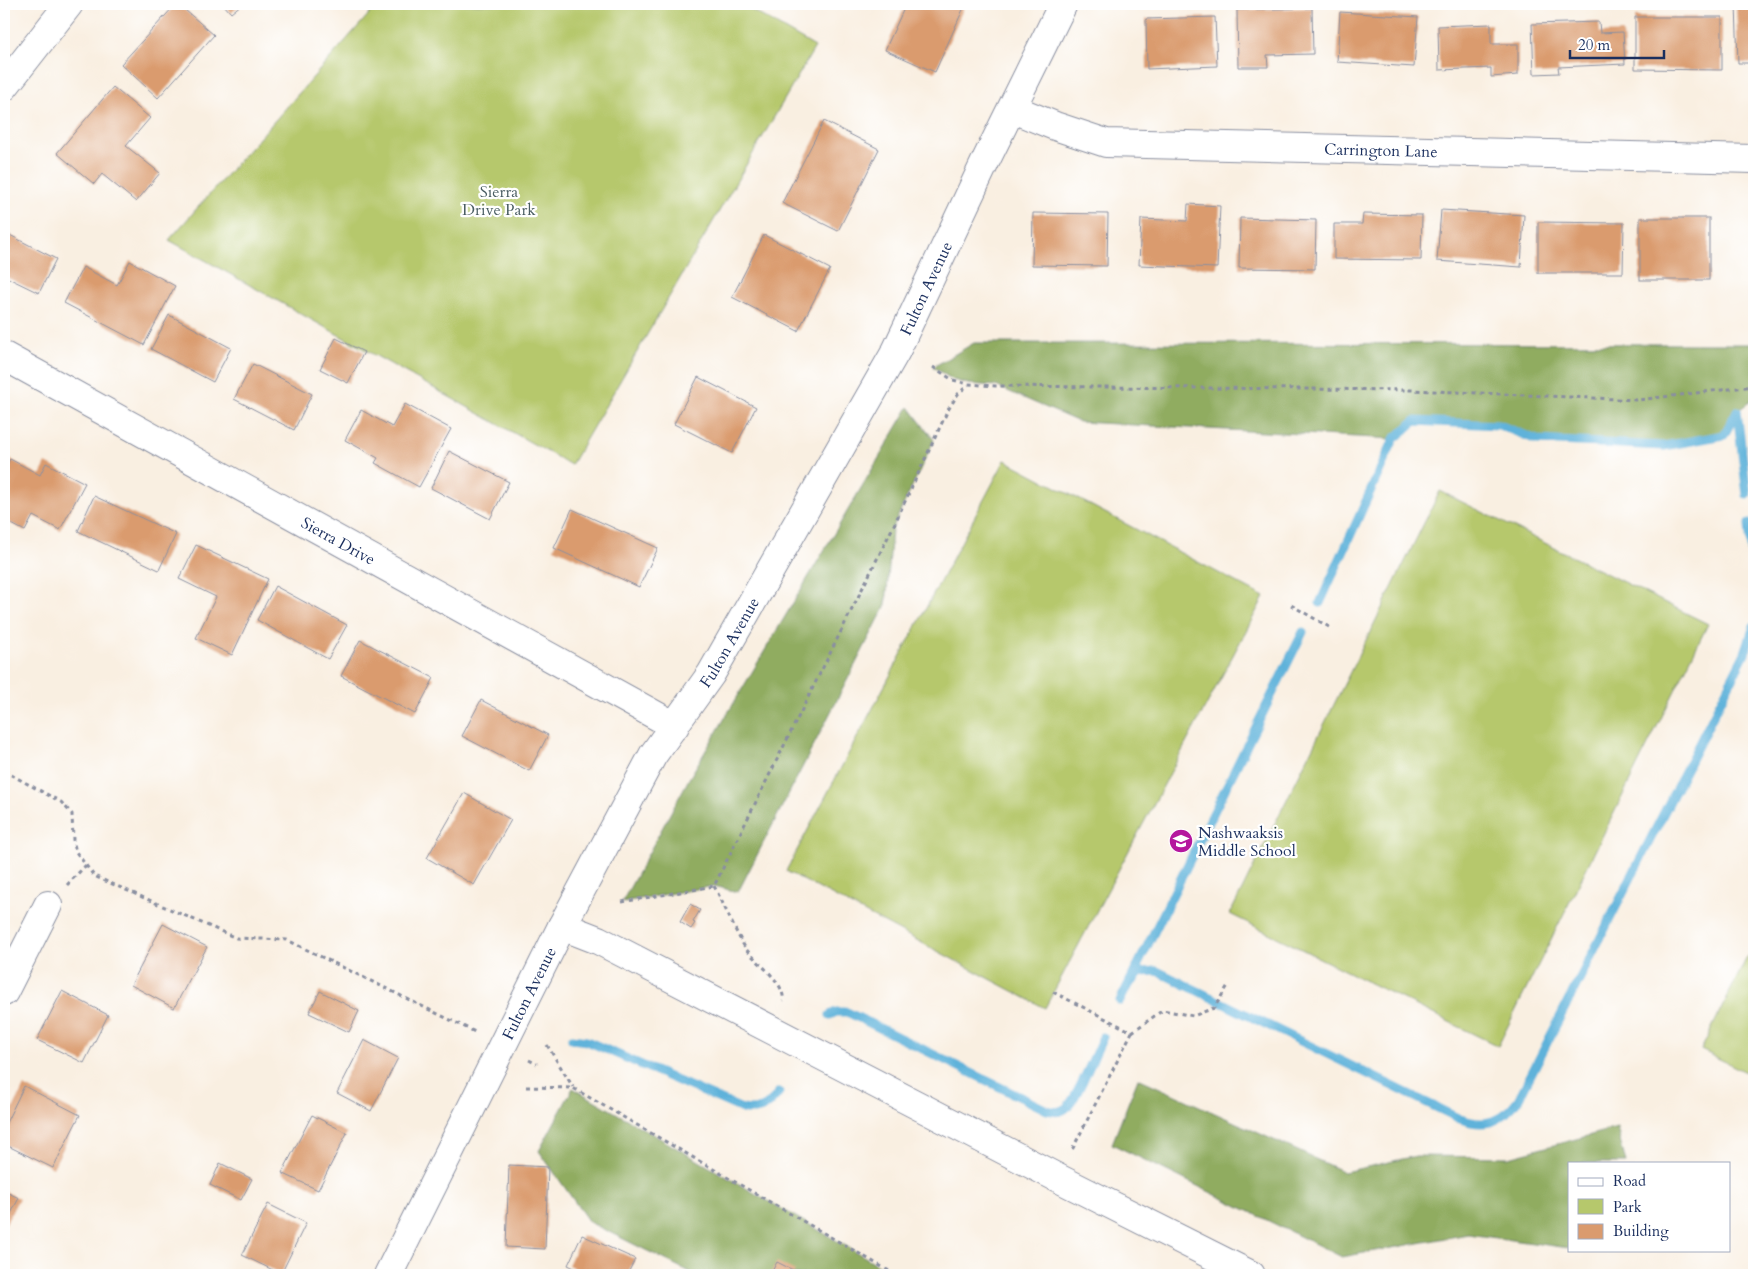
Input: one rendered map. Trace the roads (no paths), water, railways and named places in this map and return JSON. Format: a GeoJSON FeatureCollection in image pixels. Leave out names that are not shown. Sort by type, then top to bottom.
{"type":"FeatureCollection","features":[{"type":"Feature","properties":{"kind":"street"},"geometry":{"type":"LineString","coordinates":[[4,87],[69,4]]}},
{"type":"Feature","properties":{"kind":"street","name":"Fulton Avenue"},"geometry":{"type":"LineString","coordinates":[[394,1273],[562,926],[654,755],[711,674],[896,351],[987,158],[1013,109],[1063,4]]}},
{"type":"Feature","properties":{"kind":"street","name":"Carrington Lane"},"geometry":{"type":"LineString","coordinates":[[1013,109],[1054,126],[1106,143],[1754,158]]}},
{"type":"Feature","properties":{"kind":"street","name":"Sierra Drive"},"geometry":{"type":"LineString","coordinates":[[4,356],[675,726]]}},
{"type":"Feature","properties":{"kind":"street"},"geometry":{"type":"LineString","coordinates":[[4,992],[48,905]]}},
{"type":"Feature","properties":{"kind":"street"},"geometry":{"type":"LineString","coordinates":[[562,926],[598,940],[1060,1180],[1251,1275]]}},
{"type":"Feature","properties":{"kind":"waterway"},"geometry":{"type":"LineString","coordinates":[[1737,411],[1747,495]]}},
{"type":"Feature","properties":{"kind":"waterway"},"geometry":{"type":"LineString","coordinates":[[1320,603],[1394,439],[1415,421],[1499,425],[1537,440],[1664,446],[1724,435],[1737,411]]}},
{"type":"Feature","properties":{"kind":"waterway"},"geometry":{"type":"LineString","coordinates":[[1749,524],[1754,580]]}},
{"type":"Feature","properties":{"kind":"waterway"},"geometry":{"type":"LineString","coordinates":[[1131,982],[1141,972],[1157,971],[1460,1119],[1486,1123],[1499,1118],[1506,1114],[1518,1100],[1745,653],[1754,626]]}},
{"type":"Feature","properties":{"kind":"waterway"},"geometry":{"type":"LineString","coordinates":[[1120,1001],[1303,632]]}},
{"type":"Feature","properties":{"kind":"waterway"},"geometry":{"type":"LineString","coordinates":[[830,1015],[836,1012],[847,1012],[1047,1110],[1055,1112],[1064,1110],[1070,1104],[1103,1037]]}},
{"type":"Feature","properties":{"kind":"waterway"},"geometry":{"type":"LineString","coordinates":[[572,1039],[587,1041],[742,1109],[754,1110],[764,1107],[779,1092]]}},
{"type":"Feature","properties":{"kind":"place","name":"Nashwaaksis Middle School"},"geometry":{"type":"Point","coordinates":[1181,841]}},
{"type":"Feature","properties":{"kind":"park label","name":"Sierra Drive Park"},"geometry":{"type":"Point","coordinates":[499,200]}}]}
